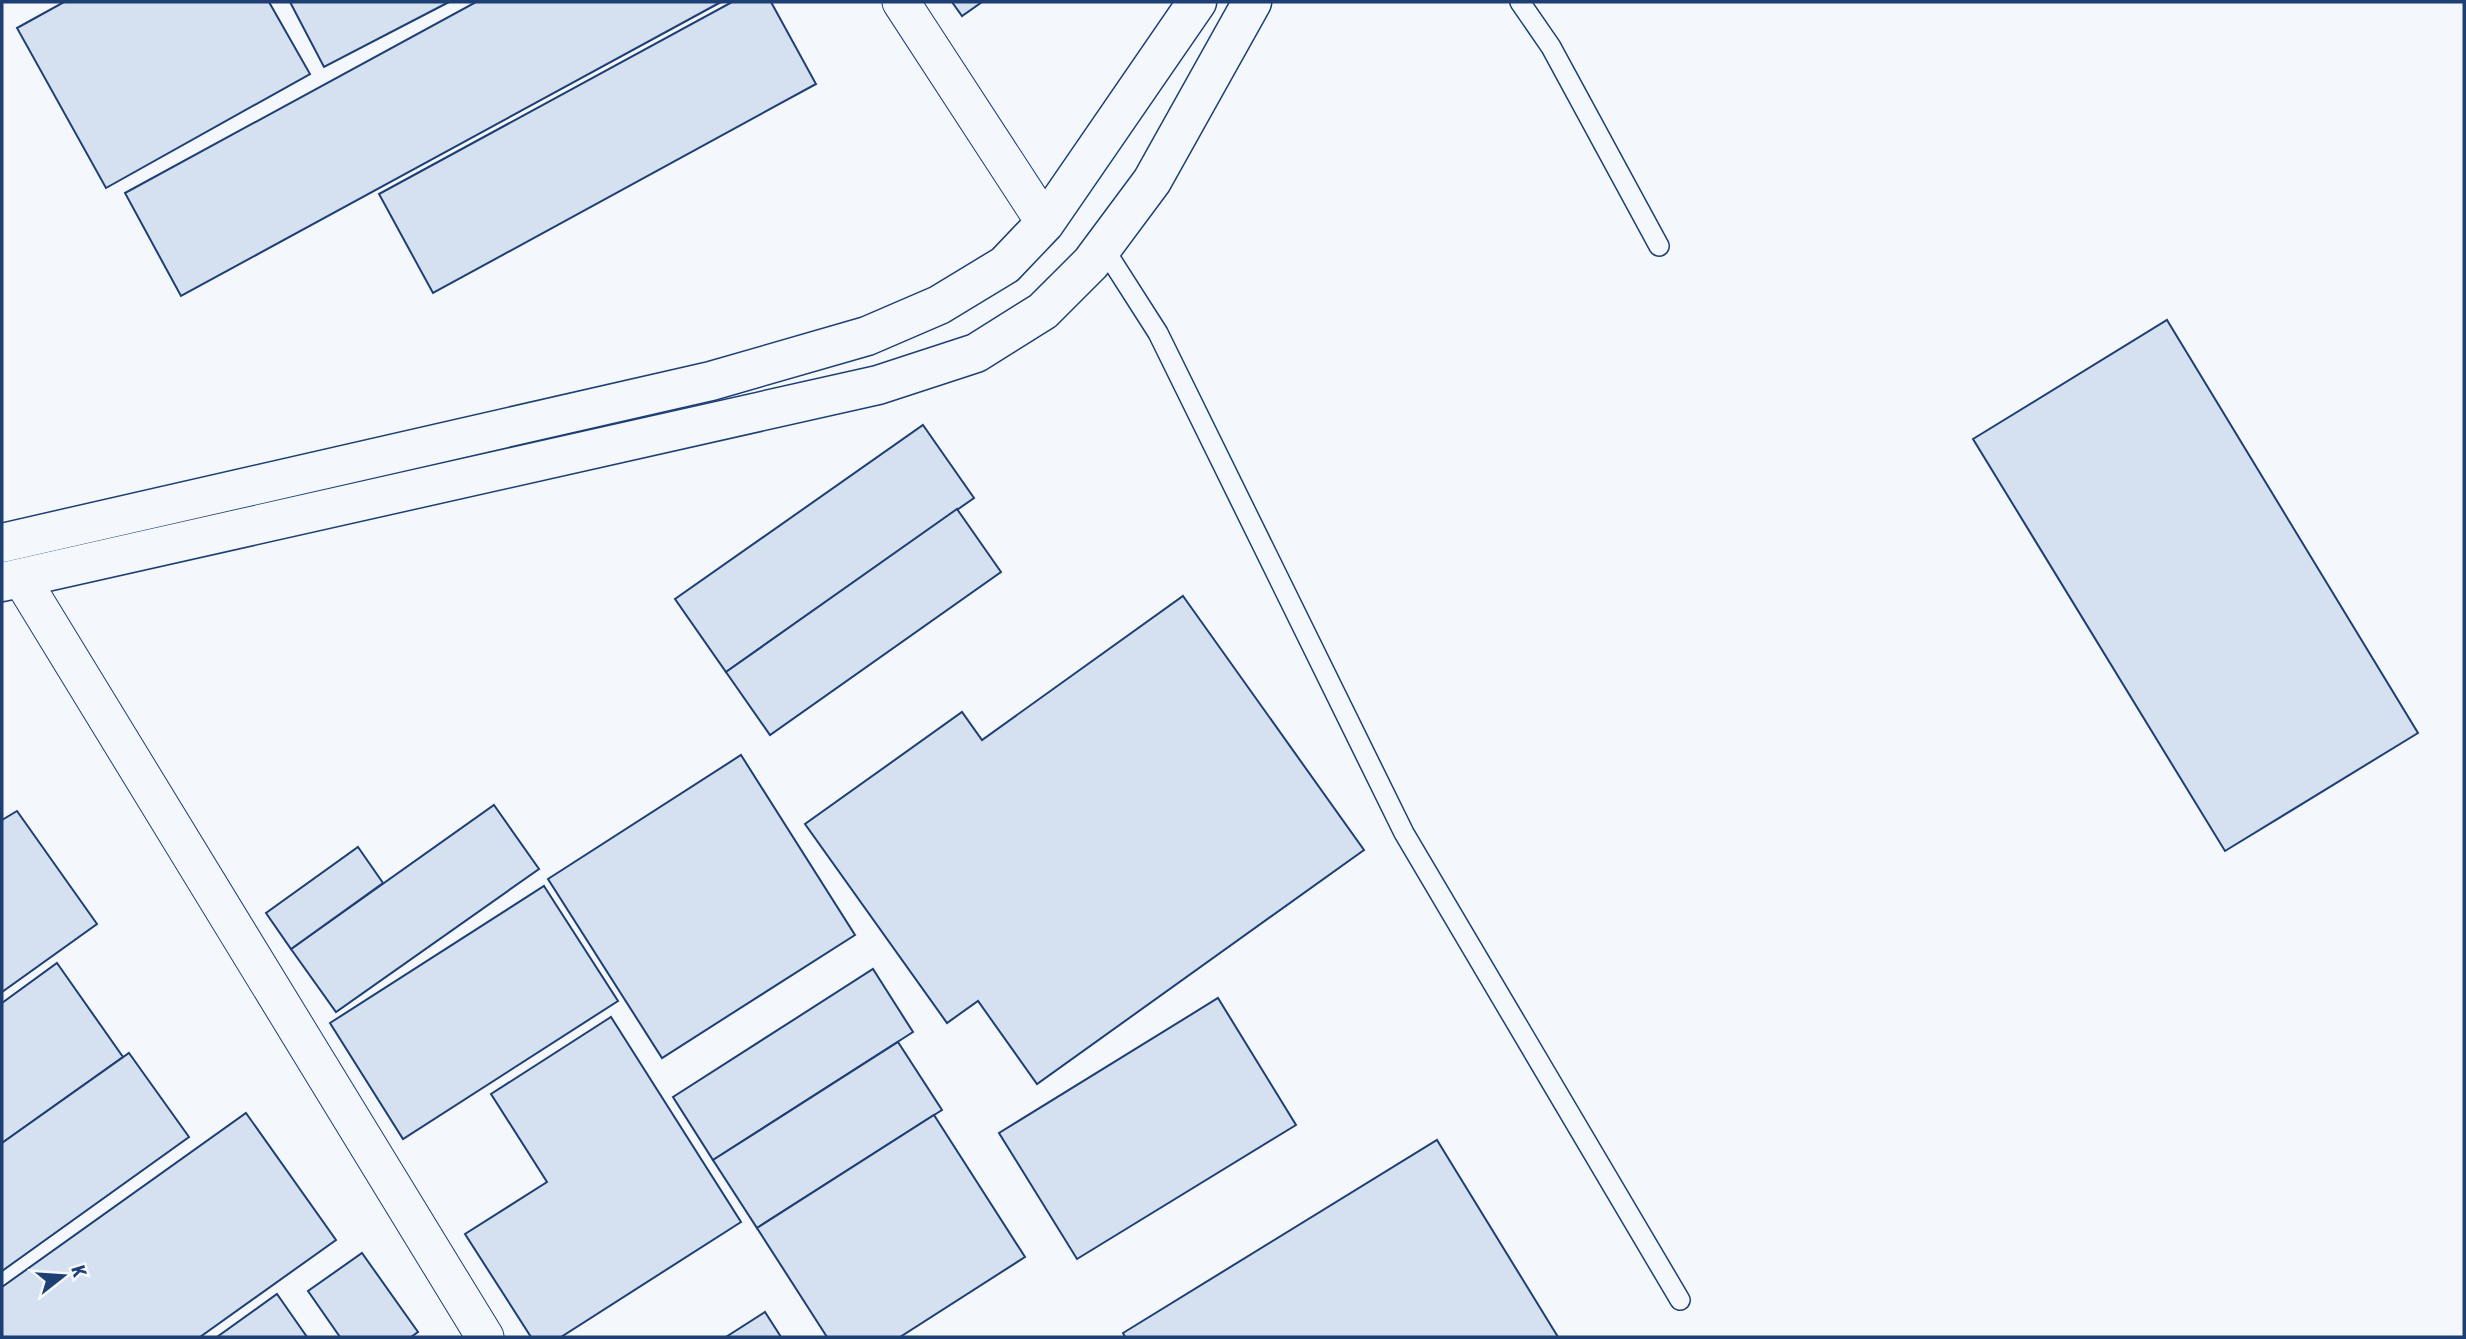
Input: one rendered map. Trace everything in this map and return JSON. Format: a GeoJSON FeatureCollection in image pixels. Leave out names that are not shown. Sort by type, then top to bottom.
{"type":"FeatureCollection","features":[{"type":"Feature","properties":{"kind":"street"},"geometry":{"type":"LineString","coordinates":[[901,2],[1045,223]]}},
{"type":"Feature","properties":{"kind":"street"},"geometry":{"type":"LineString","coordinates":[[485,1337],[11,580],[2,545],[710,381],[867,336],[939,305],[1005,265],[1045,223],[1197,2]]}},
{"type":"Feature","properties":{"kind":"street"},"geometry":{"type":"LineString","coordinates":[[11,580],[878,385],[976,353],[1042,311],[1091,263],[1152,181],[1252,2]]}},
{"type":"Feature","properties":{"kind":"street"},"geometry":{"type":"LineString","coordinates":[[710,381],[720,421]]}},
{"type":"Feature","properties":{"kind":"street"},"geometry":{"type":"LineString","coordinates":[[328,468],[337,507]]}},
{"type":"Feature","properties":{"kind":"lane"},"geometry":{"type":"LineString","coordinates":[[1520,2],[1550,47],[1659,246]]}},
{"type":"Feature","properties":{"kind":"lane"},"geometry":{"type":"LineString","coordinates":[[1103,247],[1158,333],[1404,832],[1680,1300]]}},
{"type":"Feature","properties":{"kind":"building"},"geometry":{"type":"Polygon","coordinates":[[[64,2],[269,2],[310,74],[106,188],[17,28],[64,2]]]}},
{"type":"Feature","properties":{"kind":"building"},"geometry":{"type":"Polygon","coordinates":[[[290,2],[449,2],[324,67],[290,2]]]}},
{"type":"Feature","properties":{"kind":"building"},"geometry":{"type":"Polygon","coordinates":[[[476,2],[721,2],[181,296],[125,193],[476,2]]]}},
{"type":"Feature","properties":{"kind":"building"},"geometry":{"type":"Polygon","coordinates":[[[732,2],[771,2],[816,84],[433,293],[379,194],[732,2]]]}},
{"type":"Feature","properties":{"kind":"building"},"geometry":{"type":"Polygon","coordinates":[[[952,2],[982,2],[962,16],[952,2]]]}},
{"type":"Feature","properties":{"kind":"building"},"geometry":{"type":"Polygon","coordinates":[[[2167,320],[2418,733],[2225,851],[1973,439],[2167,320]]]}},
{"type":"Feature","properties":{"kind":"building"},"geometry":{"type":"Polygon","coordinates":[[[923,425],[974,498],[726,672],[675,599],[923,425]]]}},
{"type":"Feature","properties":{"kind":"building"},"geometry":{"type":"Polygon","coordinates":[[[957,509],[1001,572],[770,735],[726,672],[957,509]]]}},
{"type":"Feature","properties":{"kind":"building"},"geometry":{"type":"Polygon","coordinates":[[[1183,596],[1364,850],[1037,1084],[978,1001],[947,1023],[805,824],[962,712],[982,740],[1183,596]]]}},
{"type":"Feature","properties":{"kind":"building"},"geometry":{"type":"Polygon","coordinates":[[[741,755],[855,935],[662,1058],[548,879],[741,755]]]}},
{"type":"Feature","properties":{"kind":"building"},"geometry":{"type":"Polygon","coordinates":[[[494,805],[539,869],[336,1012],[291,949],[494,805]]]}},
{"type":"Feature","properties":{"kind":"building"},"geometry":{"type":"Polygon","coordinates":[[[17,811],[97,924],[2,992],[2,820],[17,811]]]}},
{"type":"Feature","properties":{"kind":"building"},"geometry":{"type":"Polygon","coordinates":[[[358,847],[383,883],[291,949],[266,913],[358,847]]]}},
{"type":"Feature","properties":{"kind":"building"},"geometry":{"type":"Polygon","coordinates":[[[544,886],[618,1001],[403,1139],[330,1023],[544,886]]]}},
{"type":"Feature","properties":{"kind":"building"},"geometry":{"type":"Polygon","coordinates":[[[57,963],[123,1057],[2,1143],[2,1003],[57,963]]]}},
{"type":"Feature","properties":{"kind":"building"},"geometry":{"type":"Polygon","coordinates":[[[873,969],[913,1032],[713,1160],[673,1097],[873,969]]]}},
{"type":"Feature","properties":{"kind":"building"},"geometry":{"type":"Polygon","coordinates":[[[1218,998],[1296,1125],[1077,1259],[999,1133],[1218,998]]]}},
{"type":"Feature","properties":{"kind":"building"},"geometry":{"type":"Polygon","coordinates":[[[611,1017],[741,1222],[561,1337],[531,1337],[465,1234],[547,1182],[491,1094],[611,1017]]]}},
{"type":"Feature","properties":{"kind":"building"},"geometry":{"type":"Polygon","coordinates":[[[898,1042],[942,1110],[757,1228],[713,1160],[898,1042]]]}},
{"type":"Feature","properties":{"kind":"building"},"geometry":{"type":"Polygon","coordinates":[[[129,1053],[189,1137],[2,1271],[2,1143],[129,1053]]]}},
{"type":"Feature","properties":{"kind":"building"},"geometry":{"type":"Polygon","coordinates":[[[246,1113],[336,1240],[200,1337],[2,1337],[2,1287],[246,1113]]]}},
{"type":"Feature","properties":{"kind":"building"},"geometry":{"type":"Polygon","coordinates":[[[934,1115],[1025,1257],[900,1337],[827,1337],[757,1228],[934,1115]]]}},
{"type":"Feature","properties":{"kind":"building"},"geometry":{"type":"Polygon","coordinates":[[[1437,1140],[1558,1337],[1125,1337],[1123,1333],[1437,1140]]]}},
{"type":"Feature","properties":{"kind":"building"},"geometry":{"type":"Polygon","coordinates":[[[362,1253],[418,1332],[411,1337],[340,1337],[308,1291],[362,1253]]]}},
{"type":"Feature","properties":{"kind":"building"},"geometry":{"type":"Polygon","coordinates":[[[277,1294],[307,1337],[217,1337],[277,1294]]]}},
{"type":"Feature","properties":{"kind":"building"},"geometry":{"type":"Polygon","coordinates":[[[765,1312],[781,1337],[726,1337],[765,1312]]]}}]}
